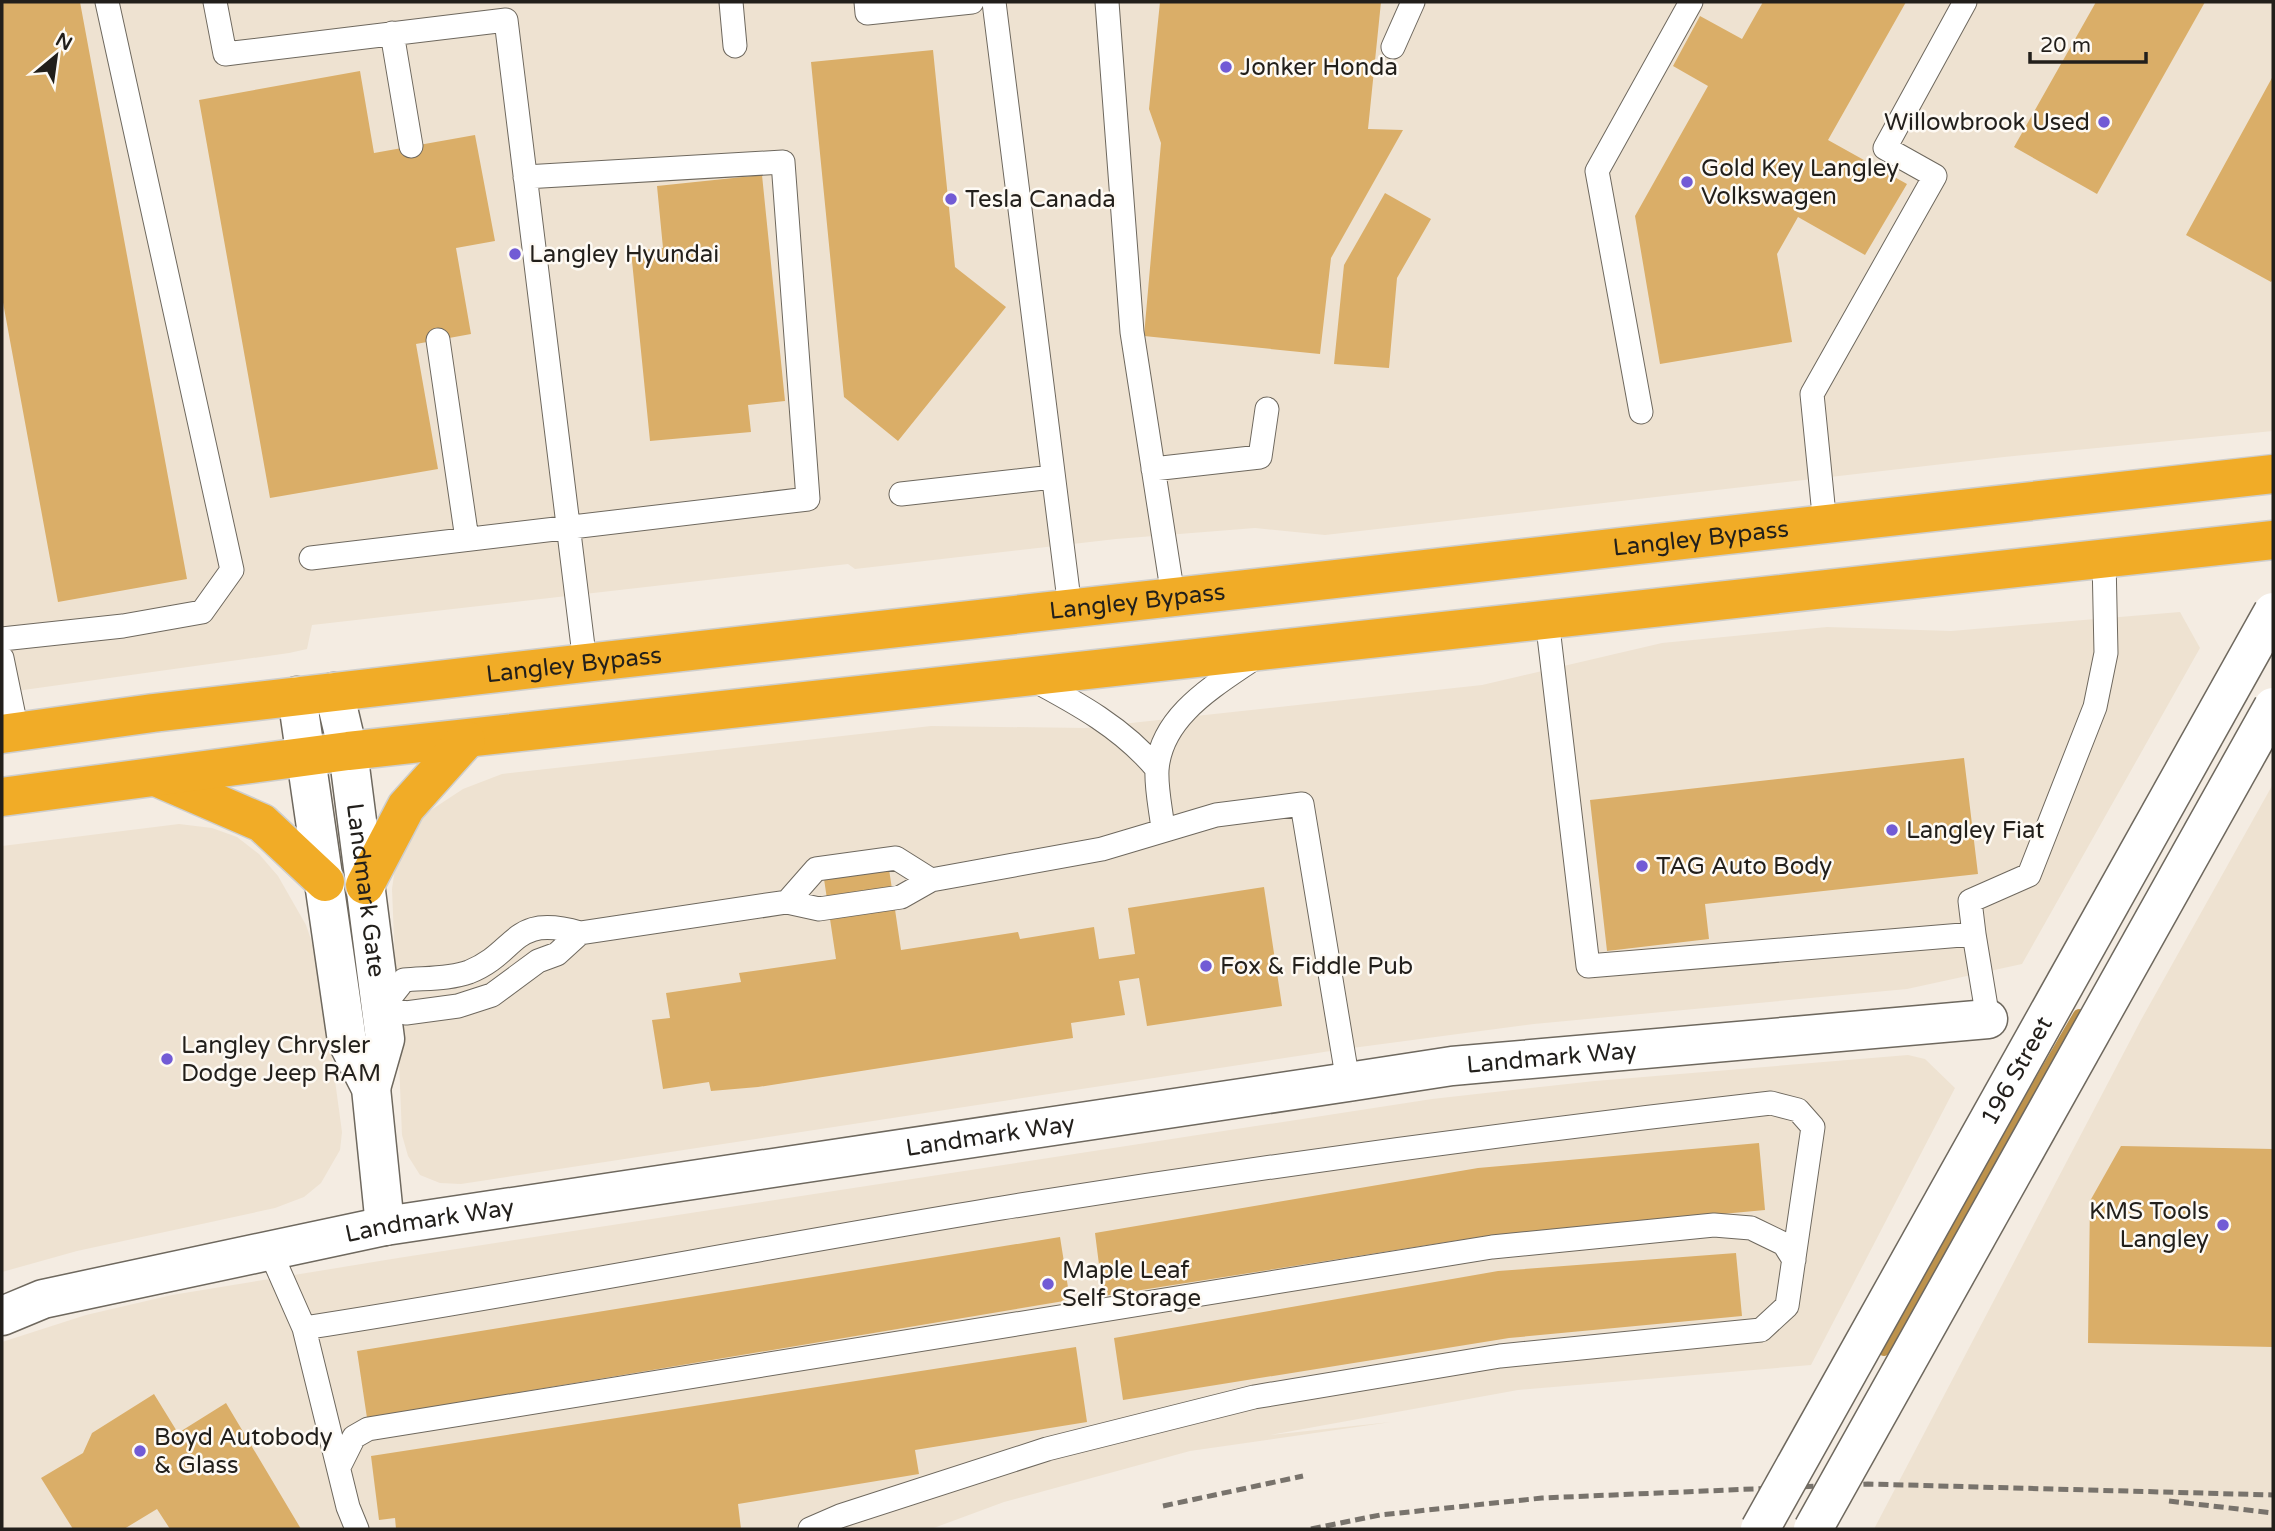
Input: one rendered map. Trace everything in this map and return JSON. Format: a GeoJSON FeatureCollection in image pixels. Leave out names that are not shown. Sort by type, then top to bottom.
{"type":"FeatureCollection","features":[{"type":"Feature","properties":{"kind":"highway","name":"Langley Bypass"},"geometry":{"type":"LineString","coordinates":[[9,732],[584,663],[2273,474]]}},
{"type":"Feature","properties":{"kind":"highway"},"geometry":{"type":"LineString","coordinates":[[2,797],[348,751],[2273,540]]}},
{"type":"Feature","properties":{"kind":"highway"},"geometry":{"type":"LineString","coordinates":[[365,885],[406,807],[466,740]]}},
{"type":"Feature","properties":{"kind":"highway"},"geometry":{"type":"LineString","coordinates":[[154,776],[262,823],[325,882]]}},
{"type":"Feature","properties":{"kind":"street","name":"196 Street"},"geometry":{"type":"LineString","coordinates":[[1760,1529],[2273,612]]}},
{"type":"Feature","properties":{"kind":"street","name":"Landmark Gate"},"geometry":{"type":"LineString","coordinates":[[316,694],[348,751],[385,1039],[371,1088]]}},
{"type":"Feature","properties":{"kind":"street","name":"Landmark Gate"},"geometry":{"type":"LineString","coordinates":[[316,694],[306,757],[347,1041],[371,1088],[385,1226]]}},
{"type":"Feature","properties":{"kind":"street","name":"196 Street"},"geometry":{"type":"LineString","coordinates":[[1813,1529],[2273,707]]}},
{"type":"Feature","properties":{"kind":"street","name":"Landmark Way"},"geometry":{"type":"LineString","coordinates":[[2,1316],[43,1299],[385,1226],[1452,1066],[1988,1019]]}},
{"type":"Feature","properties":{"kind":"lane"},"geometry":{"type":"LineString","coordinates":[[2,639],[122,626],[202,612],[232,570],[107,2]]}},
{"type":"Feature","properties":{"kind":"lane"},"geometry":{"type":"LineString","coordinates":[[215,2],[225,54],[392,33],[505,11],[584,663]]}},
{"type":"Feature","properties":{"kind":"lane"},"geometry":{"type":"LineString","coordinates":[[731,2],[734,46]]}},
{"type":"Feature","properties":{"kind":"lane"},"geometry":{"type":"LineString","coordinates":[[866,2],[867,13],[972,2]]}},
{"type":"Feature","properties":{"kind":"lane"},"geometry":{"type":"LineString","coordinates":[[995,2],[1069,608]]}},
{"type":"Feature","properties":{"kind":"lane"},"geometry":{"type":"LineString","coordinates":[[1107,2],[1132,332],[1173,596]]}},
{"type":"Feature","properties":{"kind":"lane"},"geometry":{"type":"LineString","coordinates":[[1393,47],[1413,2]]}},
{"type":"Feature","properties":{"kind":"lane"},"geometry":{"type":"LineString","coordinates":[[1641,412],[1597,171],[1691,2]]}},
{"type":"Feature","properties":{"kind":"lane"},"geometry":{"type":"LineString","coordinates":[[1825,524],[1812,394],[1935,176],[1885,148],[1965,2]]}},
{"type":"Feature","properties":{"kind":"lane"},"geometry":{"type":"LineString","coordinates":[[392,33],[411,146]]}},
{"type":"Feature","properties":{"kind":"lane"},"geometry":{"type":"LineString","coordinates":[[311,558],[808,499],[783,162],[526,177]]}},
{"type":"Feature","properties":{"kind":"lane"},"geometry":{"type":"LineString","coordinates":[[438,340],[467,539]]}},
{"type":"Feature","properties":{"kind":"lane"},"geometry":{"type":"LineString","coordinates":[[1153,470],[1260,457],[1268,409]]}},
{"type":"Feature","properties":{"kind":"lane"},"geometry":{"type":"LineString","coordinates":[[901,494],[1053,477]]}},
{"type":"Feature","properties":{"kind":"lane"},"geometry":{"type":"LineString","coordinates":[[1988,1019],[1970,901],[2029,876],[2095,707],[2106,653],[2104,559]]}},
{"type":"Feature","properties":{"kind":"lane"},"geometry":{"type":"LineString","coordinates":[[1547,619],[1588,966],[1974,934]]}},
{"type":"Feature","properties":{"kind":"lane"},"geometry":{"type":"LineString","coordinates":[[1163,829],[1157,769],[1169,729],[1199,698],[1264,651]]}},
{"type":"Feature","properties":{"kind":"lane"},"geometry":{"type":"LineString","coordinates":[[2,658],[9,732]]}},
{"type":"Feature","properties":{"kind":"lane"},"geometry":{"type":"LineString","coordinates":[[1027,677],[1069,698],[1119,732],[1157,769]]}},
{"type":"Feature","properties":{"kind":"lane"},"geometry":{"type":"LineString","coordinates":[[580,933],[557,954],[538,961],[492,995],[458,1006],[406,1013],[382,1008],[404,980],[469,972],[483,965],[517,936],[552,925],[580,933],[787,901],[819,909],[901,897],[931,880],[1102,849],[1163,829],[1216,816],[1302,804],[1348,1082]]}},
{"type":"Feature","properties":{"kind":"lane"},"geometry":{"type":"LineString","coordinates":[[787,901],[816,869],[896,858],[931,880]]}},
{"type":"Feature","properties":{"kind":"lane"},"geometry":{"type":"LineString","coordinates":[[304,1328],[702,1262],[1002,1208],[1510,1132],[1771,1103],[1798,1110],[1814,1127],[1787,1306],[1762,1330],[1500,1356],[1254,1397],[1047,1448],[840,1516],[810,1529]]}},
{"type":"Feature","properties":{"kind":"lane"},"geometry":{"type":"LineString","coordinates":[[339,1467],[354,1437],[368,1429],[1492,1247],[1714,1225],[1751,1228],[1784,1244],[1794,1260]]}},
{"type":"Feature","properties":{"kind":"lane"},"geometry":{"type":"LineString","coordinates":[[270,1251],[304,1328],[348,1507],[357,1529]]}},
{"type":"Feature","properties":{"kind":"shaded area"},"geometry":{"type":"Polygon","coordinates":[[[2,2],[2273,2],[2273,431],[2004,457],[1325,535],[1255,528],[1116,539],[855,569],[848,564],[312,625],[307,649],[289,653],[2,693],[2,2]]]}},
{"type":"Feature","properties":{"kind":"shaded area"},"geometry":{"type":"Polygon","coordinates":[[[2180,612],[2200,648],[2022,964],[1907,989],[1534,1024],[1337,1050],[461,1184],[440,1183],[420,1175],[408,1156],[402,1135],[392,889],[396,861],[407,835],[428,812],[463,789],[502,774],[931,726],[1085,728],[1482,685],[1662,643],[1827,627],[1951,631],[2180,612]]]}},
{"type":"Feature","properties":{"kind":"shaded area"},"geometry":{"type":"Polygon","coordinates":[[[2273,784],[2273,1529],[1874,1529],[2141,1020],[2273,784]]]}},
{"type":"Feature","properties":{"kind":"shaded area","name":"Langley Chrysler Dodge Jeep RAM"},"geometry":{"type":"Polygon","coordinates":[[[179,824],[212,828],[237,837],[259,854],[278,876],[306,925],[317,957],[322,985],[342,1132],[340,1150],[321,1183],[304,1197],[275,1208],[77,1251],[2,1272],[2,846],[179,824]]]}},
{"type":"Feature","properties":{"kind":"shaded area","name":"Maple Leaf Self Storage"},"geometry":{"type":"Polygon","coordinates":[[[1908,1055],[1925,1059],[1955,1088],[1811,1365],[1518,1390],[1270,1435],[1391,1422],[1190,1451],[1004,1502],[931,1529],[2,1529],[2,1342],[86,1315],[172,1295],[398,1258],[1432,1099],[1595,1081],[1908,1055]]]}},
{"type":"Feature","properties":{"kind":"building"},"geometry":{"type":"Polygon","coordinates":[[[2,2],[80,2],[187,579],[58,602],[2,297],[2,2]]]}},
{"type":"Feature","properties":{"kind":"building"},"geometry":{"type":"Polygon","coordinates":[[[1160,2],[1381,2],[1368,129],[1403,130],[1331,258],[1320,354],[1144,336],[1161,143],[1149,109],[1160,2]]]}},
{"type":"Feature","properties":{"kind":"building"},"geometry":{"type":"Polygon","coordinates":[[[1763,2],[1906,2],[1828,140],[1907,184],[1865,255],[1798,217],[1777,254],[1792,342],[1660,364],[1635,216],[1708,86],[1673,66],[1700,16],[1742,39],[1763,2]]]}},
{"type":"Feature","properties":{"kind":"building"},"geometry":{"type":"Polygon","coordinates":[[[2096,2],[2205,2],[2097,194],[2014,147],[2096,2]]]}},
{"type":"Feature","properties":{"kind":"building"},"geometry":{"type":"Polygon","coordinates":[[[933,50],[955,267],[1006,307],[898,441],[844,397],[811,62],[933,50]]]}},
{"type":"Feature","properties":{"kind":"building"},"geometry":{"type":"Polygon","coordinates":[[[360,71],[374,153],[475,135],[495,241],[456,248],[471,334],[416,344],[438,469],[270,498],[199,100],[360,71]]]}},
{"type":"Feature","properties":{"kind":"building"},"geometry":{"type":"Polygon","coordinates":[[[2273,76],[2273,279],[2271,282],[2186,235],[2273,76]]]}},
{"type":"Feature","properties":{"kind":"building"},"geometry":{"type":"Polygon","coordinates":[[[762,175],[785,401],[748,405],[751,432],[650,441],[631,251],[663,248],[657,186],[762,175]]]}},
{"type":"Feature","properties":{"kind":"building"},"geometry":{"type":"Polygon","coordinates":[[[1385,193],[1431,219],[1397,278],[1389,368],[1334,364],[1344,265],[1385,193]]]}},
{"type":"Feature","properties":{"kind":"building"},"geometry":{"type":"Polygon","coordinates":[[[1964,758],[1978,874],[1705,904],[1709,939],[1607,951],[1590,800],[1964,758]]]}},
{"type":"Feature","properties":{"kind":"building"},"geometry":{"type":"Polygon","coordinates":[[[889,869],[901,950],[1018,932],[1020,939],[1094,927],[1099,959],[1135,954],[1128,908],[1264,887],[1282,1006],[1147,1026],[1139,978],[1119,981],[1125,1015],[1071,1023],[1073,1038],[758,1087],[711,1091],[709,1082],[663,1089],[652,1020],[670,1018],[666,993],[741,982],[739,973],[836,959],[824,879],[889,869]]]}},
{"type":"Feature","properties":{"kind":"building"},"geometry":{"type":"Polygon","coordinates":[[[1759,1143],[1765,1210],[1486,1236],[1103,1296],[1095,1233],[1478,1168],[1759,1143]]]}},
{"type":"Feature","properties":{"kind":"building"},"geometry":{"type":"Polygon","coordinates":[[[2121,1146],[2273,1149],[2273,1347],[2088,1343],[2090,1201],[2121,1146]]]}},
{"type":"Feature","properties":{"kind":"building"},"geometry":{"type":"Polygon","coordinates":[[[1060,1237],[1070,1300],[367,1418],[357,1351],[1060,1237]]]}},
{"type":"Feature","properties":{"kind":"building"},"geometry":{"type":"Polygon","coordinates":[[[1736,1253],[1742,1316],[1509,1338],[1123,1400],[1114,1338],[1498,1271],[1736,1253]]]}},
{"type":"Feature","properties":{"kind":"building"},"geometry":{"type":"Polygon","coordinates":[[[1076,1347],[1087,1422],[915,1450],[919,1474],[738,1504],[741,1529],[396,1529],[395,1518],[379,1520],[371,1456],[1076,1347]]]}},
{"type":"Feature","properties":{"kind":"building"},"geometry":{"type":"Polygon","coordinates":[[[154,1394],[178,1433],[226,1403],[301,1529],[170,1529],[157,1509],[124,1529],[73,1529],[41,1478],[83,1453],[92,1433],[154,1394]]]}},
{"type":"Feature","properties":{"kind":"waterway"},"geometry":{"type":"LineString","coordinates":[[1884,1350],[2079,1015]]}},
{"type":"Feature","properties":{"kind":"railway"},"geometry":{"type":"LineString","coordinates":[[1163,1506],[1303,1476]]}},
{"type":"Feature","properties":{"kind":"railway"},"geometry":{"type":"LineString","coordinates":[[1311,1529],[1380,1515],[1542,1498],[1868,1484],[2273,1495]]}},
{"type":"Feature","properties":{"kind":"railway"},"geometry":{"type":"LineString","coordinates":[[2169,1501],[2273,1513]]}},
{"type":"Feature","properties":{"kind":"place","name":"Jonker Honda"},"geometry":{"type":"Point","coordinates":[1226,67]}},
{"type":"Feature","properties":{"kind":"place","name":"Willowbrook Used"},"geometry":{"type":"Point","coordinates":[2104,122]}},
{"type":"Feature","properties":{"kind":"place","name":"Gold Key Langley Volkswagen"},"geometry":{"type":"Point","coordinates":[1687,182]}},
{"type":"Feature","properties":{"kind":"place","name":"Tesla Canada"},"geometry":{"type":"Point","coordinates":[951,199]}},
{"type":"Feature","properties":{"kind":"place","name":"Langley Hyundai"},"geometry":{"type":"Point","coordinates":[515,254]}},
{"type":"Feature","properties":{"kind":"place","name":"Langley Fiat"},"geometry":{"type":"Point","coordinates":[1892,830]}},
{"type":"Feature","properties":{"kind":"place","name":"TAG Auto Body"},"geometry":{"type":"Point","coordinates":[1642,866]}},
{"type":"Feature","properties":{"kind":"place","name":"Fox & Fiddle Pub"},"geometry":{"type":"Point","coordinates":[1206,966]}},
{"type":"Feature","properties":{"kind":"place","name":"Langley Chrysler Dodge Jeep RAM"},"geometry":{"type":"Point","coordinates":[167,1059]}},
{"type":"Feature","properties":{"kind":"place","name":"KMS Tools Langley"},"geometry":{"type":"Point","coordinates":[2223,1225]}},
{"type":"Feature","properties":{"kind":"place","name":"Maple Leaf Self Storage"},"geometry":{"type":"Point","coordinates":[1048,1284]}},
{"type":"Feature","properties":{"kind":"place","name":"Boyd Autobody & Glass"},"geometry":{"type":"Point","coordinates":[140,1451]}}]}
